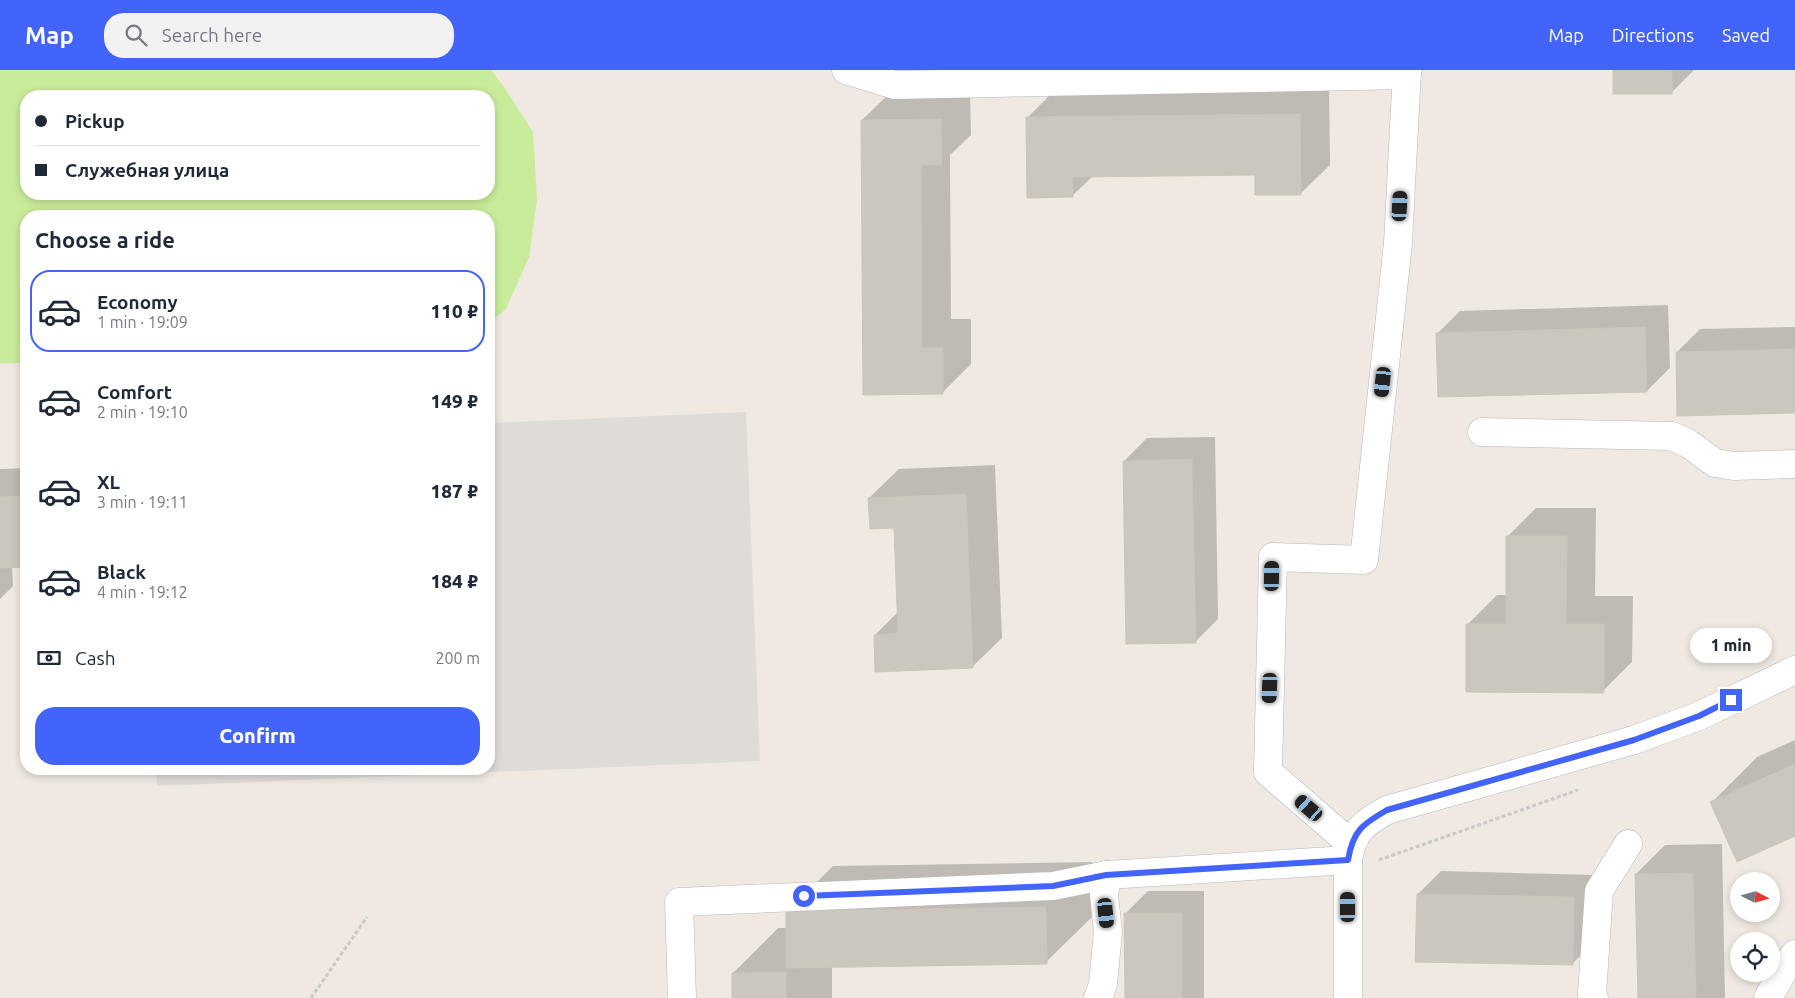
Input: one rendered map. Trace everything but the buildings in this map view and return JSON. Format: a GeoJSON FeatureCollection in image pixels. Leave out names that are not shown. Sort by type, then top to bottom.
{"type":"FeatureCollection","features":[{"type":"Feature","properties":{"kind":"street"},"geometry":{"type":"LineString","coordinates":[[846,70],[894,85],[1407,72],[1398,243],[1364,560],[1272,557],[1268,772],[1350,852]]}},
{"type":"Feature","properties":{"kind":"street"},"geometry":{"type":"LineString","coordinates":[[1482,432],[1672,436],[1689,444],[1715,462],[1734,466],[1795,464]]}},
{"type":"Feature","properties":{"kind":"street"},"geometry":{"type":"LineString","coordinates":[[1348,998],[1350,852],[1363,824],[1387,810],[1634,740],[1699,716],[1795,670]]}},
{"type":"Feature","properties":{"kind":"street"},"geometry":{"type":"LineString","coordinates":[[1594,998],[1592,994],[1600,891],[1628,844]]}},
{"type":"Feature","properties":{"kind":"street"},"geometry":{"type":"LineString","coordinates":[[682,998],[680,902],[1053,886],[1106,875],[1350,852]]}},
{"type":"Feature","properties":{"kind":"street"},"geometry":{"type":"LineString","coordinates":[[1098,998],[1103,984],[1108,932],[1104,895],[1106,875]]}},
{"type":"Feature","properties":{"kind":"street"},"geometry":{"type":"LineString","coordinates":[[1768,998],[1795,954]]}},
{"type":"Feature","properties":{"kind":"path"},"geometry":{"type":"LineString","coordinates":[[311,998],[367,917]]}},
{"type":"Feature","properties":{"kind":"green space"},"geometry":{"type":"Polygon","coordinates":[[[0,70],[491,70],[533,132],[537,200],[529,257],[506,309],[495,318],[495,210],[20,210],[20,363],[0,363],[0,70]]]}},
{"type":"Feature","properties":{"kind":"shaded area"},"geometry":{"type":"Polygon","coordinates":[[[746,412],[760,761],[495,772],[495,423],[746,412]]]}},
{"type":"Feature","properties":{"kind":"shaded area"},"geometry":{"type":"Polygon","coordinates":[[[156,775],[422,775],[157,786],[156,775]]]}},
{"type":"Feature","properties":{"kind":"route"},"geometry":{"type":"LineString","coordinates":[[804,896],[1053,886],[1106,875],[1348,860],[1351,844],[1363,824],[1387,810],[1634,740],[1699,716],[1731,700]]}}]}
